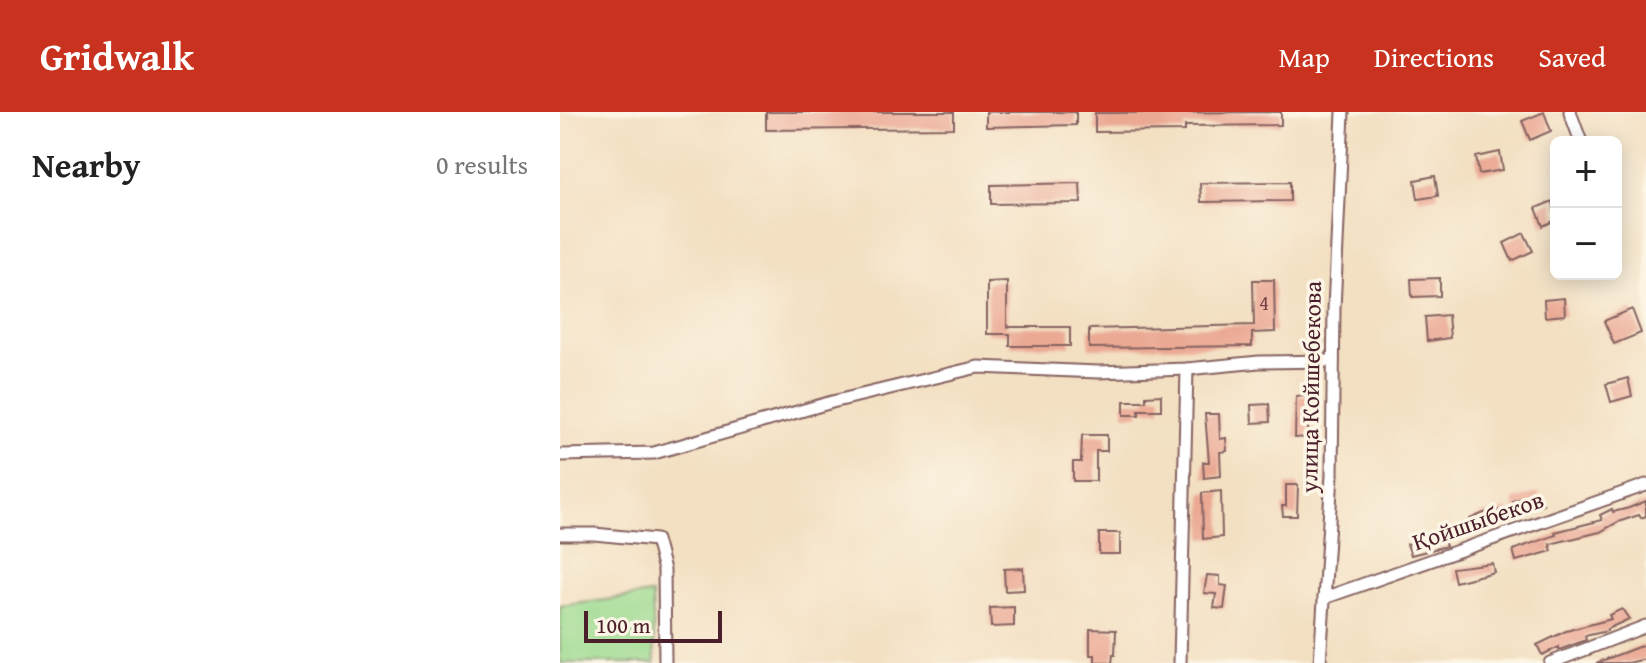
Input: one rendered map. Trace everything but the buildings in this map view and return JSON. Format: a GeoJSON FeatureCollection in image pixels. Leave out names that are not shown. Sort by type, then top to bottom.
{"type":"FeatureCollection","features":[{"type":"Feature","properties":{"kind":"street","name":"улица Койшебекова"},"geometry":{"type":"LineString","coordinates":[[1320,663],[1332,475],[1333,361],[1343,112]]}},
{"type":"Feature","properties":{"kind":"street"},"geometry":{"type":"LineString","coordinates":[[1570,112],[1579,136]]}},
{"type":"Feature","properties":{"kind":"street"},"geometry":{"type":"LineString","coordinates":[[560,455],[654,453],[832,402],[978,367],[1098,372],[1187,369],[1259,362],[1333,361]]}},
{"type":"Feature","properties":{"kind":"street"},"geometry":{"type":"LineString","coordinates":[[1180,663],[1187,369]]}},
{"type":"Feature","properties":{"kind":"street","name":"Қойшыбеков"},"geometry":{"type":"LineString","coordinates":[[1324,598],[1646,485]]}},
{"type":"Feature","properties":{"kind":"street"},"geometry":{"type":"LineString","coordinates":[[560,534],[656,540],[664,570],[665,663]]}},
{"type":"Feature","properties":{"kind":"street"},"geometry":{"type":"LineString","coordinates":[[1550,663],[1646,626]]}},
{"type":"Feature","properties":{"kind":"green space"},"geometry":{"type":"Polygon","coordinates":[[[652,594],[655,663],[560,663],[560,606],[652,594]]]}}]}
